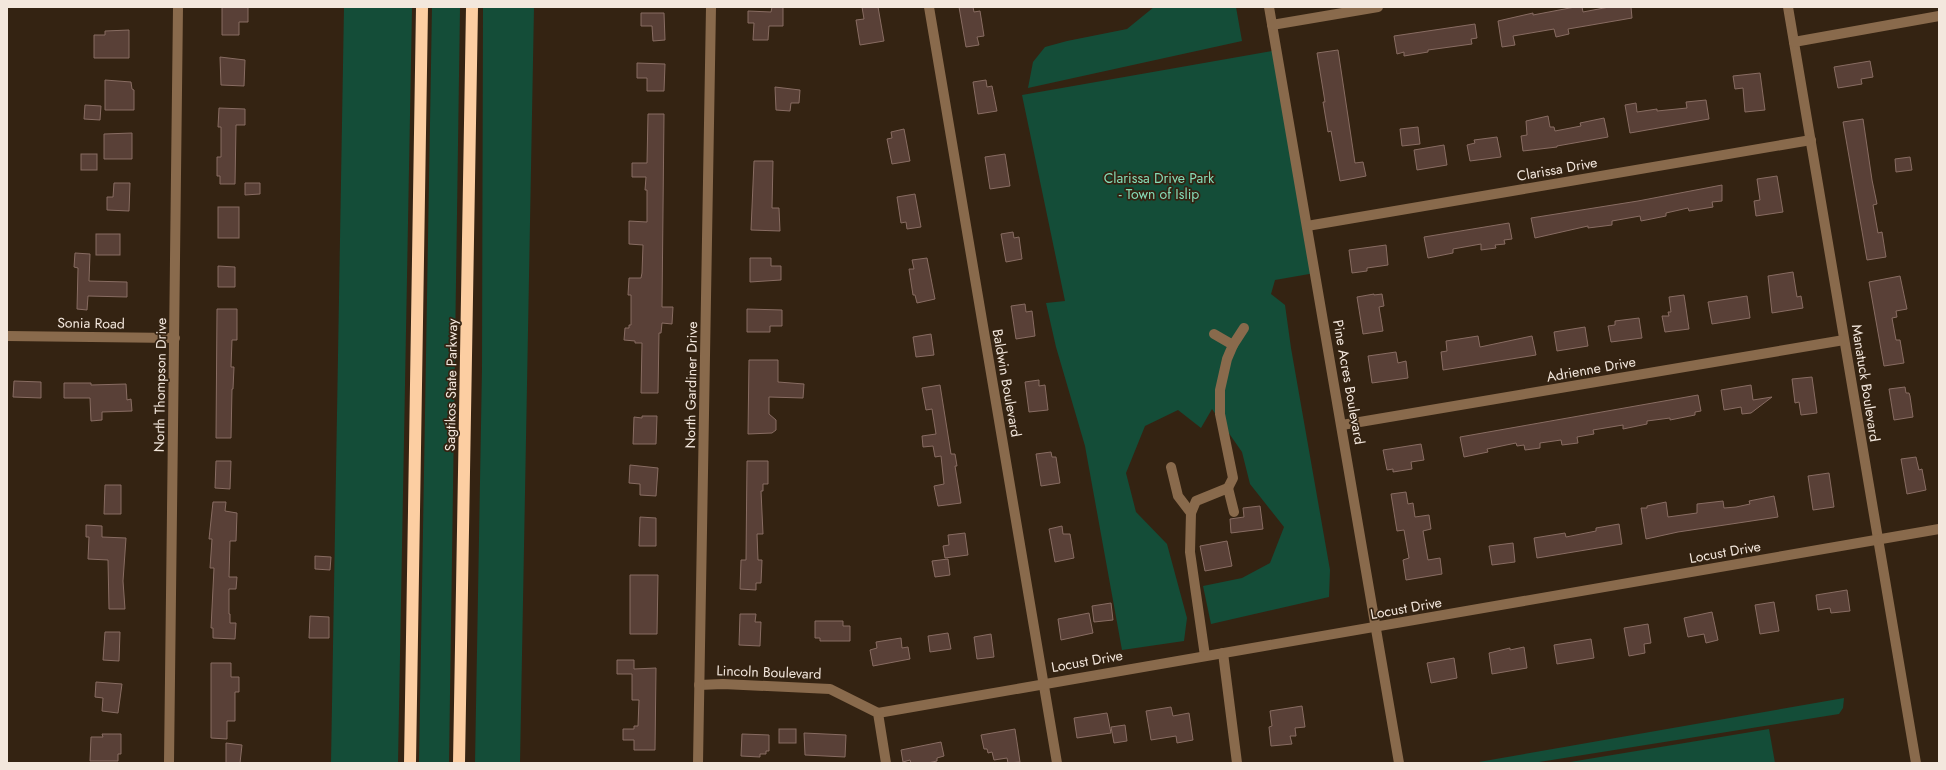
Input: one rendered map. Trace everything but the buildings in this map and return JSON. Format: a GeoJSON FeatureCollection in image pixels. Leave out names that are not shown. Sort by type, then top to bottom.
{"type":"FeatureCollection","features":[{"type":"Feature","properties":{"kind":"highway"},"geometry":{"type":"LineString","coordinates":[[410,763],[422,7]]}},
{"type":"Feature","properties":{"kind":"highway","name":"Sagtikos State Parkway"},"geometry":{"type":"LineString","coordinates":[[460,763],[472,7]]}},
{"type":"Feature","properties":{"kind":"street","name":"North Thompson Drive"},"geometry":{"type":"LineString","coordinates":[[169,763],[178,7]]}},
{"type":"Feature","properties":{"kind":"street","name":"North Gardiner Drive"},"geometry":{"type":"LineString","coordinates":[[698,763],[711,7]]}},
{"type":"Feature","properties":{"kind":"street","name":"Baldwin Boulevard"},"geometry":{"type":"LineString","coordinates":[[929,7],[1056,763]]}},
{"type":"Feature","properties":{"kind":"street","name":"Pine Acres Boulevard"},"geometry":{"type":"LineString","coordinates":[[1269,7],[1399,763]]}},
{"type":"Feature","properties":{"kind":"street"},"geometry":{"type":"LineString","coordinates":[[1272,25],[1378,7]]}},
{"type":"Feature","properties":{"kind":"street","name":"Manatuck Boulevard"},"geometry":{"type":"LineString","coordinates":[[1788,7],[1916,763]]}},
{"type":"Feature","properties":{"kind":"street"},"geometry":{"type":"LineString","coordinates":[[1794,42],[1939,16]]}},
{"type":"Feature","properties":{"kind":"street","name":"Clarissa Drive"},"geometry":{"type":"LineString","coordinates":[[1307,226],[1811,140]]}},
{"type":"Feature","properties":{"kind":"street"},"geometry":{"type":"LineString","coordinates":[[1234,512],[1228,488],[1233,478],[1220,414],[1220,390],[1227,359],[1233,345],[1244,328]]}},
{"type":"Feature","properties":{"kind":"street"},"geometry":{"type":"LineString","coordinates":[[1214,334],[1233,345]]}},
{"type":"Feature","properties":{"kind":"street","name":"Sonia Road"},"geometry":{"type":"LineString","coordinates":[[7,336],[175,338]]}},
{"type":"Feature","properties":{"kind":"street","name":"Adrienne Drive"},"geometry":{"type":"LineString","coordinates":[[1342,425],[1844,340]]}},
{"type":"Feature","properties":{"kind":"street"},"geometry":{"type":"LineString","coordinates":[[1171,467],[1178,496],[1191,514]]}},
{"type":"Feature","properties":{"kind":"street"},"geometry":{"type":"LineString","coordinates":[[1205,656],[1190,552],[1191,514],[1196,501],[1228,488]]}},
{"type":"Feature","properties":{"kind":"street","name":"Locust Drive"},"geometry":{"type":"LineString","coordinates":[[878,713],[1043,683],[1376,627],[1939,529]]}},
{"type":"Feature","properties":{"kind":"street"},"geometry":{"type":"LineString","coordinates":[[1223,653],[1237,763]]}},
{"type":"Feature","properties":{"kind":"street","name":"Lincoln Boulevard"},"geometry":{"type":"LineString","coordinates":[[699,684],[830,689],[878,713]]}},
{"type":"Feature","properties":{"kind":"street"},"geometry":{"type":"LineString","coordinates":[[878,713],[886,763]]}},
{"type":"Feature","properties":{"kind":"green space"},"geometry":{"type":"Polygon","coordinates":[[[344,7],[412,7],[398,763],[331,763],[344,7]]]}},
{"type":"Feature","properties":{"kind":"green space"},"geometry":{"type":"Polygon","coordinates":[[[432,7],[460,7],[449,763],[419,763],[432,7]]]}},
{"type":"Feature","properties":{"kind":"green space"},"geometry":{"type":"Polygon","coordinates":[[[483,7],[534,7],[520,763],[475,763],[482,369],[483,7]]]}},
{"type":"Feature","properties":{"kind":"green space"},"geometry":{"type":"Polygon","coordinates":[[[1154,7],[1236,7],[1242,41],[1028,88],[1033,62],[1045,47],[1127,29],[1154,7]]]}},
{"type":"Feature","properties":{"kind":"green space","name":"Clarissa Drive Park - Town of Islip"},"geometry":{"type":"Polygon","coordinates":[[[1277,50],[1315,273],[1275,280],[1271,294],[1285,305],[1291,348],[1330,570],[1329,597],[1211,624],[1203,586],[1242,578],[1270,563],[1284,527],[1250,484],[1242,452],[1212,409],[1201,428],[1178,410],[1145,426],[1126,473],[1136,512],[1167,544],[1187,618],[1184,641],[1122,650],[1085,446],[1056,347],[1046,303],[1065,301],[1022,95],[1277,50]]]}},
{"type":"Feature","properties":{"kind":"green space"},"geometry":{"type":"Polygon","coordinates":[[[1844,698],[1843,708],[1839,714],[1533,763],[1473,763],[1844,698]]]}},
{"type":"Feature","properties":{"kind":"green space"},"geometry":{"type":"Polygon","coordinates":[[[1769,729],[1775,763],[1564,763],[1769,729]]]}}]}
